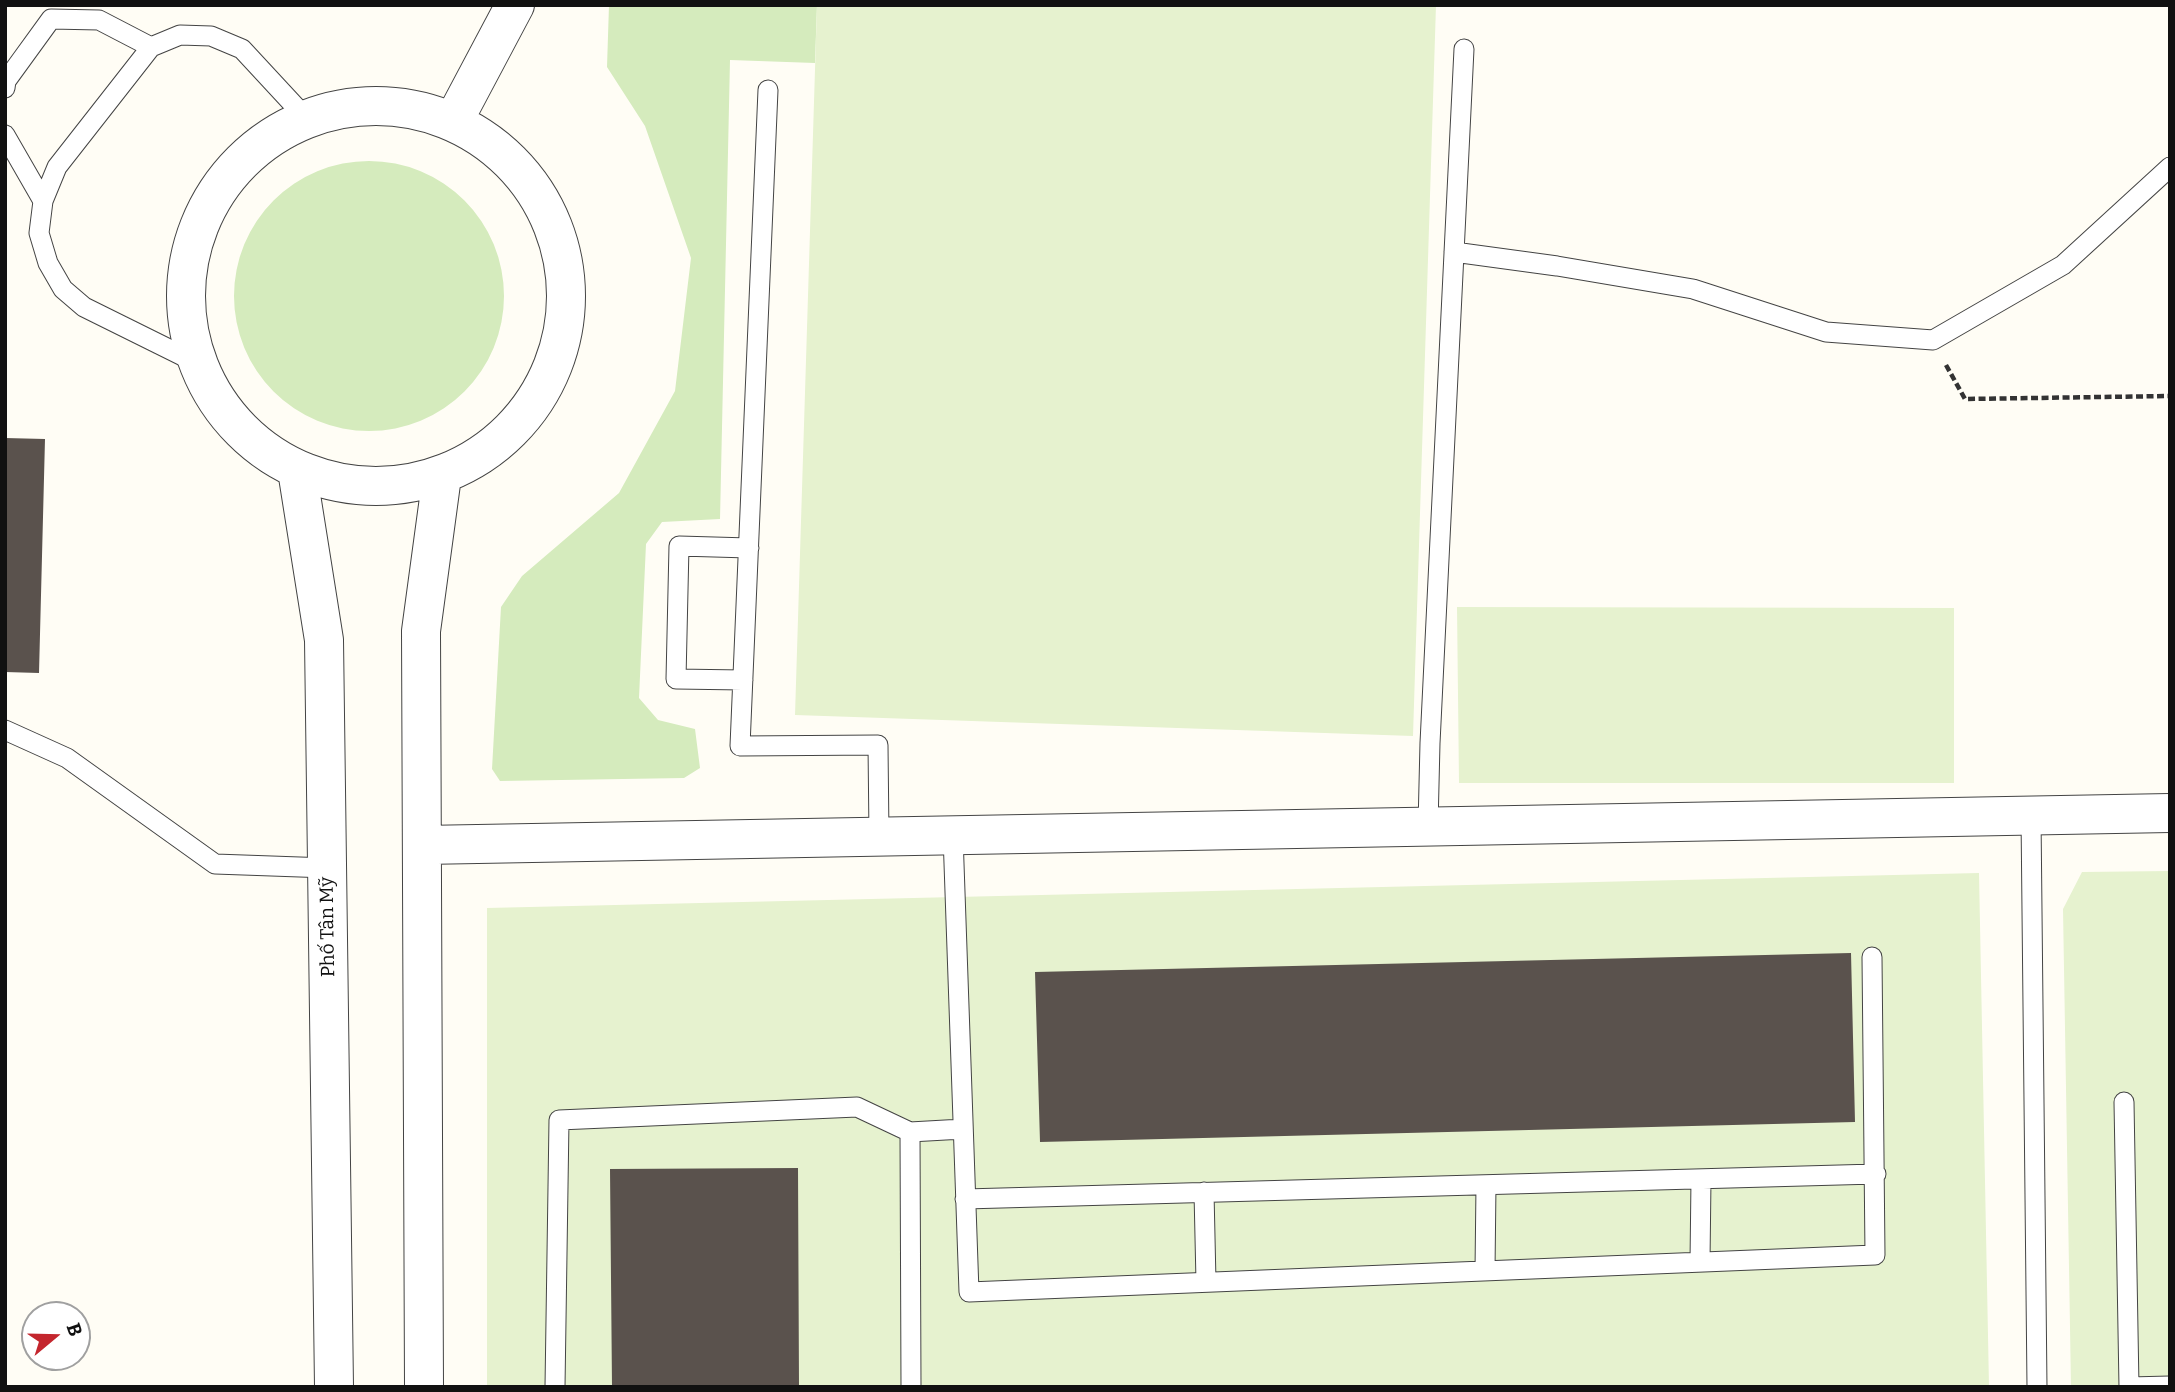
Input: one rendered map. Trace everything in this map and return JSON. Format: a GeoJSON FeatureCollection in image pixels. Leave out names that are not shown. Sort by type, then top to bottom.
{"type":"FeatureCollection","features":[{"type":"Feature","properties":{"kind":"street"},"geometry":{"type":"LineString","coordinates":[[454,120],[515,5]]}},
{"type":"Feature","properties":{"kind":"street"},"geometry":{"type":"LineString","coordinates":[[354,104],[405,106],[454,120],[507,156],[546,208],[565,270],[565,283],[563,335],[540,395],[498,444],[442,476],[394,487],[344,485],[297,470],[255,444],[221,407],[197,363],[185,305],[191,245],[215,191],[255,147],[305,117],[354,104]]}},
{"type":"Feature","properties":{"kind":"street","name":"Phố Tân Mỹ"},"geometry":{"type":"LineString","coordinates":[[297,470],[324,640],[334,1387]]}},
{"type":"Feature","properties":{"kind":"street"},"geometry":{"type":"LineString","coordinates":[[424,1387],[421,631],[442,476]]}},
{"type":"Feature","properties":{"kind":"street"},"geometry":{"type":"LineString","coordinates":[[423,845],[2170,813]]}},
{"type":"Feature","properties":{"kind":"lane"},"geometry":{"type":"LineString","coordinates":[[5,88],[6,81],[51,19],[99,20],[151,47]]}},
{"type":"Feature","properties":{"kind":"lane"},"geometry":{"type":"LineString","coordinates":[[197,363],[83,307],[63,289],[48,263],[39,233],[43,201],[57,167],[151,47],[180,35],[211,36],[242,49],[305,117]]}},
{"type":"Feature","properties":{"kind":"lane"},"geometry":{"type":"LineString","coordinates":[[1428,827],[1464,49]]}},
{"type":"Feature","properties":{"kind":"lane"},"geometry":{"type":"LineString","coordinates":[[768,90],[740,746],[878,745],[879,836]]}},
{"type":"Feature","properties":{"kind":"lane"},"geometry":{"type":"LineString","coordinates":[[5,135],[43,201]]}},
{"type":"Feature","properties":{"kind":"lane"},"geometry":{"type":"LineString","coordinates":[[1454,252],[1693,289],[1826,332],[1933,340],[2063,265],[2170,167]]}},
{"type":"Feature","properties":{"kind":"lane"},"geometry":{"type":"LineString","coordinates":[[743,680],[676,679],[679,546],[749,548]]}},
{"type":"Feature","properties":{"kind":"lane"},"geometry":{"type":"LineString","coordinates":[[5,730],[67,758],[215,863],[328,867]]}},
{"type":"Feature","properties":{"kind":"lane"},"geometry":{"type":"LineString","coordinates":[[2031,816],[2037,1387]]}},
{"type":"Feature","properties":{"kind":"lane"},"geometry":{"type":"LineString","coordinates":[[953,835],[969,1292],[1875,1255],[1872,957]]}},
{"type":"Feature","properties":{"kind":"lane"},"geometry":{"type":"LineString","coordinates":[[2124,1102],[2129,1387],[2170,1386]]}},
{"type":"Feature","properties":{"kind":"lane"},"geometry":{"type":"LineString","coordinates":[[555,1387],[559,1120],[857,1107],[910,1132],[963,1129]]}},
{"type":"Feature","properties":{"kind":"lane"},"geometry":{"type":"LineString","coordinates":[[910,1132],[911,1387]]}},
{"type":"Feature","properties":{"kind":"lane"},"geometry":{"type":"LineString","coordinates":[[965,1199],[1876,1174]]}},
{"type":"Feature","properties":{"kind":"lane"},"geometry":{"type":"LineString","coordinates":[[1700,1262],[1701,1179]]}},
{"type":"Feature","properties":{"kind":"lane"},"geometry":{"type":"LineString","coordinates":[[1485,1271],[1486,1185]]}},
{"type":"Feature","properties":{"kind":"lane"},"geometry":{"type":"LineString","coordinates":[[1204,1192],[1206,1282]]}},
{"type":"Feature","properties":{"kind":"path"},"geometry":{"type":"LineString","coordinates":[[1933,340],[1965,399],[2170,396]]}},
{"type":"Feature","properties":{"kind":"green space"},"geometry":{"type":"Polygon","coordinates":[[[609,5],[817,5],[815,63],[730,60],[720,519],[662,522],[646,544],[639,698],[658,720],[695,729],[700,768],[684,778],[500,781],[492,769],[501,607],[522,576],[619,493],[675,391],[691,258],[645,126],[607,67],[609,5]]]}},
{"type":"Feature","properties":{"kind":"green space"},"geometry":{"type":"Polygon","coordinates":[[[817,5],[1436,5],[1413,736],[795,715],[817,5]]]}},
{"type":"Feature","properties":{"kind":"green space"},"geometry":{"type":"Polygon","coordinates":[[[369,161],[421,171],[455,192],[473,210],[494,244],[504,296],[494,348],[473,382],[455,400],[421,421],[369,431],[317,421],[283,400],[265,382],[244,348],[234,296],[244,244],[265,210],[283,192],[317,171],[369,161]]]}},
{"type":"Feature","properties":{"kind":"green space"},"geometry":{"type":"Polygon","coordinates":[[[1457,607],[1954,608],[1954,783],[1459,783],[1457,607]]]}},
{"type":"Feature","properties":{"kind":"green space"},"geometry":{"type":"Polygon","coordinates":[[[2170,871],[2170,1387],[2071,1387],[2063,909],[2082,872],[2170,871]]]}},
{"type":"Feature","properties":{"kind":"green space"},"geometry":{"type":"Polygon","coordinates":[[[1979,873],[1989,1387],[487,1387],[487,908],[1979,873]]]}},
{"type":"Feature","properties":{"kind":"building"},"geometry":{"type":"Polygon","coordinates":[[[5,438],[45,439],[39,673],[5,672],[5,438]]]}},
{"type":"Feature","properties":{"kind":"building"},"geometry":{"type":"Polygon","coordinates":[[[1851,953],[1855,1122],[1040,1142],[1035,972],[1851,953]]]}},
{"type":"Feature","properties":{"kind":"building"},"geometry":{"type":"Polygon","coordinates":[[[798,1168],[799,1387],[612,1387],[610,1169],[798,1168]]]}}]}
